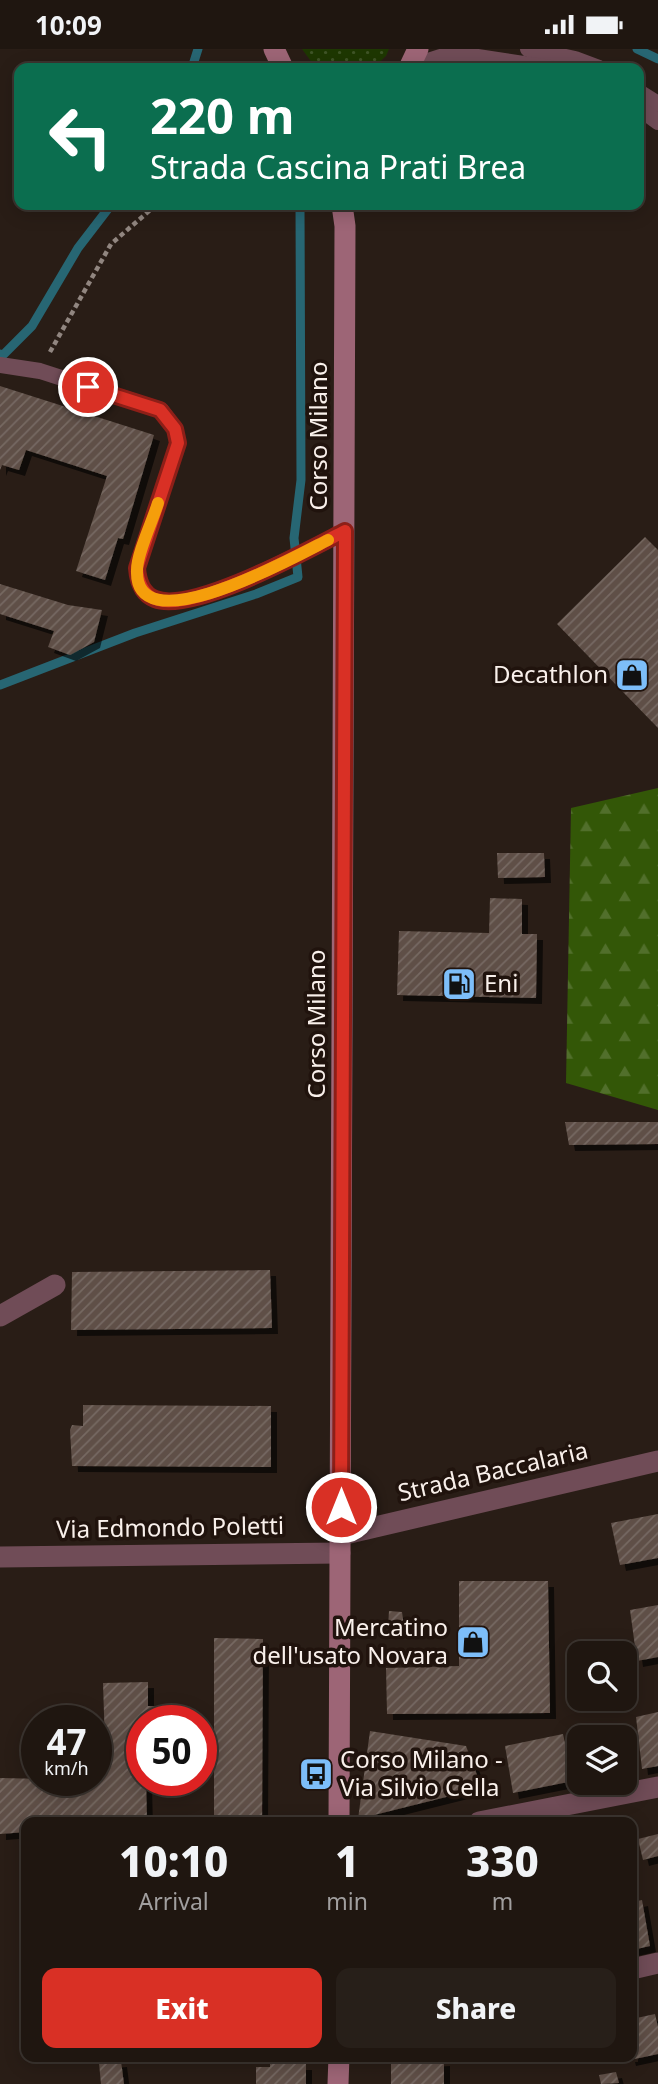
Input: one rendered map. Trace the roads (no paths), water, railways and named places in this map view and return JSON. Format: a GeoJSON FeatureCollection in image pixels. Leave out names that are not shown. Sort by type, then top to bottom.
{"type":"FeatureCollection","features":[{"type":"Feature","properties":{"kind":"main road","name":"Corso Milano"},"geometry":{"type":"LineString","coordinates":[[340,1817],[345,531],[345,226],[343,210]]}},
{"type":"Feature","properties":{"kind":"main road","name":"Corso Milano"},"geometry":{"type":"LineString","coordinates":[[345,226],[347,210]]}},
{"type":"Feature","properties":{"kind":"main road"},"geometry":{"type":"LineString","coordinates":[[338,2062],[338,2084]]}},
{"type":"Feature","properties":{"kind":"street"},"geometry":{"type":"LineString","coordinates":[[0,1316],[55,1285]]}},
{"type":"Feature","properties":{"kind":"street","name":"Strada Baccalaria"},"geometry":{"type":"LineString","coordinates":[[340,1544],[658,1461]]}},
{"type":"Feature","properties":{"kind":"street","name":"Via Edmondo Poletti"},"geometry":{"type":"LineString","coordinates":[[0,1557],[340,1544]]}},
{"type":"Feature","properties":{"kind":"street"},"geometry":{"type":"LineString","coordinates":[[505,1817],[658,1787]]}},
{"type":"Feature","properties":{"kind":"street"},"geometry":{"type":"LineString","coordinates":[[637,1968],[658,1963]]}},
{"type":"Feature","properties":{"kind":"lane"},"geometry":{"type":"LineString","coordinates":[[528,49],[586,63]]}},
{"type":"Feature","properties":{"kind":"lane"},"geometry":{"type":"LineString","coordinates":[[423,63],[440,57],[465,55],[517,63]]}},
{"type":"Feature","properties":{"kind":"lane"},"geometry":{"type":"LineString","coordinates":[[0,365],[40,372],[160,410],[175,429],[178,443],[137,568],[138,581],[154,599],[183,601],[230,586],[345,531]]}},
{"type":"Feature","properties":{"kind":"waterway"},"geometry":{"type":"LineString","coordinates":[[194,63],[198,49]]}},
{"type":"Feature","properties":{"kind":"waterway"},"geometry":{"type":"LineString","coordinates":[[637,49],[658,59]]}},
{"type":"Feature","properties":{"kind":"waterway"},"geometry":{"type":"LineString","coordinates":[[0,354],[3,355],[32,326],[78,248],[107,210]]}},
{"type":"Feature","properties":{"kind":"waterway"},"geometry":{"type":"LineString","coordinates":[[0,685],[135,633],[256,594],[298,577],[294,538],[301,480],[300,210]]}},
{"type":"Feature","properties":{"kind":"place","name":"Decathlon"},"geometry":{"type":"Point","coordinates":[632,675]}},
{"type":"Feature","properties":{"kind":"place","name":"Eni"},"geometry":{"type":"Point","coordinates":[459,984]}},
{"type":"Feature","properties":{"kind":"place","name":"Mercatino dell'usato Novara"},"geometry":{"type":"Point","coordinates":[473,1642]}},
{"type":"Feature","properties":{"kind":"place","name":"Corso Milano - Via Silvio Cella"},"geometry":{"type":"Point","coordinates":[316,1774]}}]}
